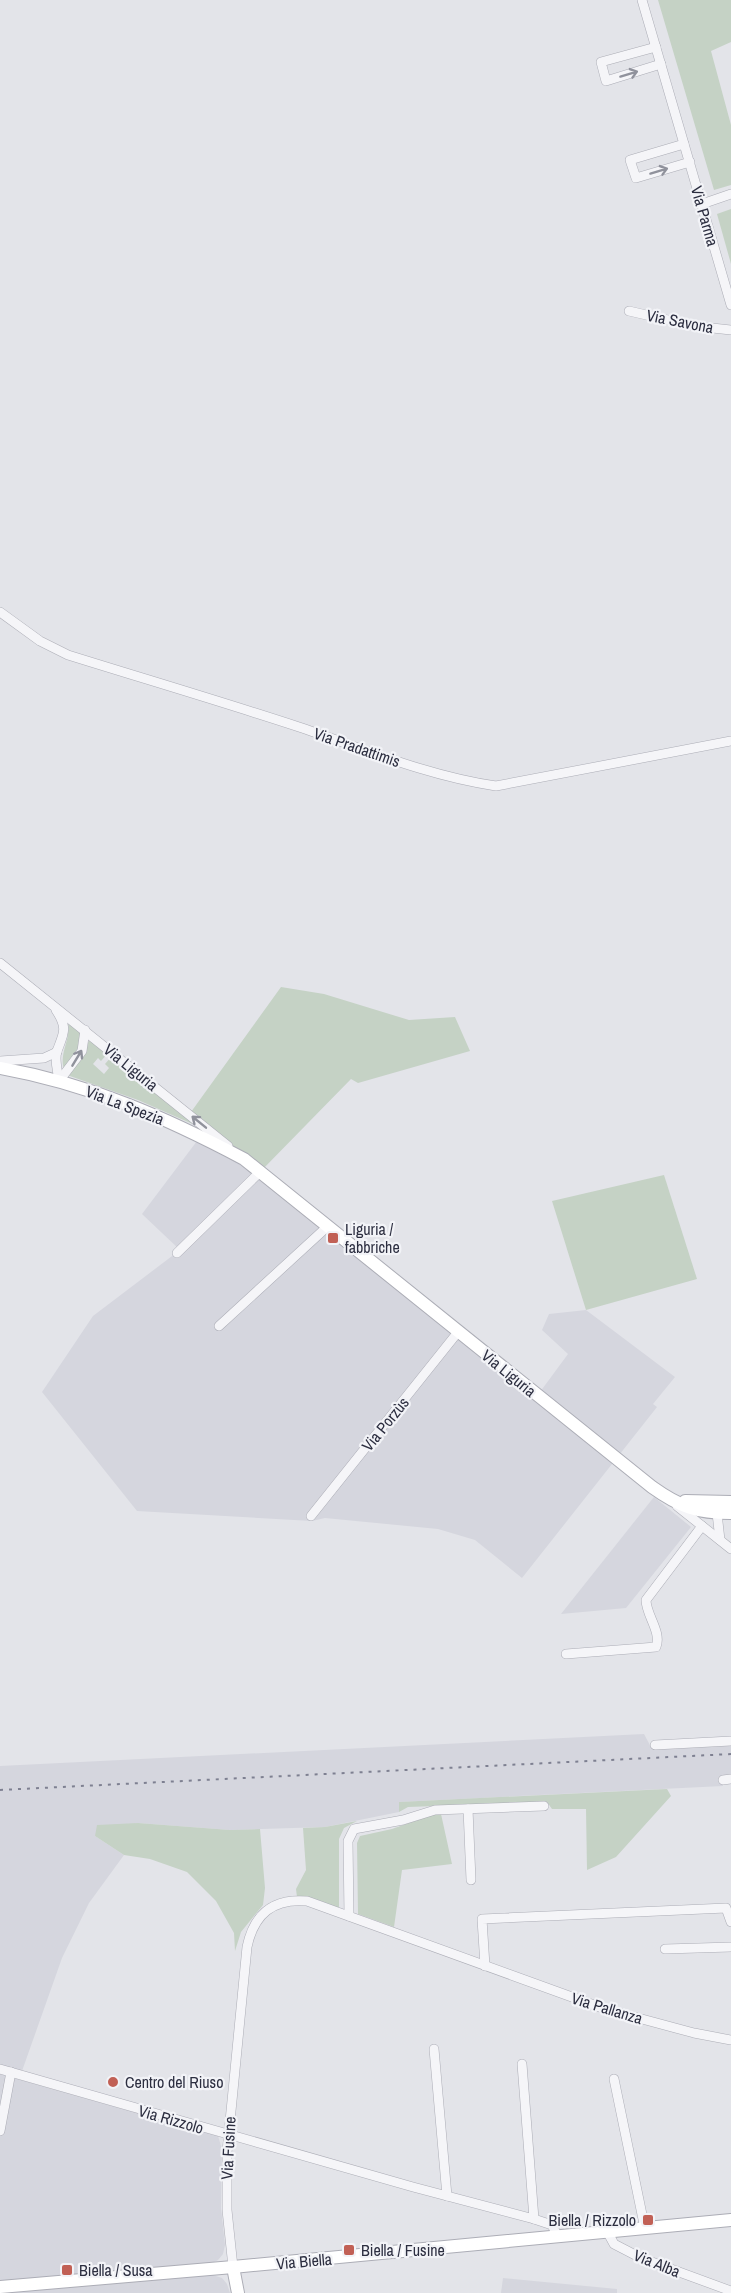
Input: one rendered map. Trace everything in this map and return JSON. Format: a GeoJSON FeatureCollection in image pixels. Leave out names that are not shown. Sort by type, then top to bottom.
{"type":"FeatureCollection","features":[{"type":"Feature","properties":{"kind":"main road","name":"Via La Spezia"},"geometry":{"type":"LineString","coordinates":[[0,1068],[59,1081],[129,1104],[190,1131],[244,1159]]}},
{"type":"Feature","properties":{"kind":"main road","name":"Via Liguria"},"geometry":{"type":"LineString","coordinates":[[244,1159],[663,1495],[697,1508]]}},
{"type":"Feature","properties":{"kind":"main road"},"geometry":{"type":"LineString","coordinates":[[697,1508],[731,1502]]}},
{"type":"Feature","properties":{"kind":"main road"},"geometry":{"type":"LineString","coordinates":[[697,1508],[717,1513],[731,1513]]}},
{"type":"Feature","properties":{"kind":"main road","name":"Via Biella"},"geometry":{"type":"LineString","coordinates":[[0,2287],[731,2220]]}},
{"type":"Feature","properties":{"kind":"main road","name":"Via Fusine"},"geometry":{"type":"LineString","coordinates":[[233,2267],[238,2293]]}},
{"type":"Feature","properties":{"kind":"street","name":"Via Parma"},"geometry":{"type":"LineString","coordinates":[[642,0],[731,305]]}},
{"type":"Feature","properties":{"kind":"street"},"geometry":{"type":"LineString","coordinates":[[656,47],[601,62],[606,81],[660,64]]}},
{"type":"Feature","properties":{"kind":"street"},"geometry":{"type":"LineString","coordinates":[[684,144],[630,160],[636,178],[690,162]]}},
{"type":"Feature","properties":{"kind":"street"},"geometry":{"type":"LineString","coordinates":[[702,204],[731,194]]}},
{"type":"Feature","properties":{"kind":"street","name":"Via Savona"},"geometry":{"type":"LineString","coordinates":[[629,311],[694,326],[731,330]]}},
{"type":"Feature","properties":{"kind":"street","name":"Via Pradattimis"},"geometry":{"type":"LineString","coordinates":[[0,612],[39,641],[59,652],[469,782],[496,786],[731,741]]}},
{"type":"Feature","properties":{"kind":"street","name":"Via Liguria"},"geometry":{"type":"LineString","coordinates":[[0,963],[244,1159]]}},
{"type":"Feature","properties":{"kind":"street","name":"Via Liguria"},"geometry":{"type":"LineString","coordinates":[[53,1005],[65,1030],[62,1045],[57,1052],[59,1081]]}},
{"type":"Feature","properties":{"kind":"street","name":"Via Liguria"},"geometry":{"type":"LineString","coordinates":[[59,1081],[82,1051],[85,1030]]}},
{"type":"Feature","properties":{"kind":"street"},"geometry":{"type":"LineString","coordinates":[[0,1061],[44,1058],[57,1052]]}},
{"type":"Feature","properties":{"kind":"street"},"geometry":{"type":"LineString","coordinates":[[177,1253],[261,1171]]}},
{"type":"Feature","properties":{"kind":"street"},"geometry":{"type":"LineString","coordinates":[[219,1326],[328,1226]]}},
{"type":"Feature","properties":{"kind":"street","name":"Via Porzùs"},"geometry":{"type":"LineString","coordinates":[[312,1516],[458,1332]]}},
{"type":"Feature","properties":{"kind":"street"},"geometry":{"type":"LineString","coordinates":[[697,1508],[702,1526],[731,1549]]}},
{"type":"Feature","properties":{"kind":"street"},"geometry":{"type":"LineString","coordinates":[[717,1513],[720,1540]]}},
{"type":"Feature","properties":{"kind":"street"},"geometry":{"type":"LineString","coordinates":[[566,1654],[656,1647],[658,1641],[646,1606],[647,1596],[702,1526]]}},
{"type":"Feature","properties":{"kind":"street"},"geometry":{"type":"LineString","coordinates":[[656,1745],[731,1741]]}},
{"type":"Feature","properties":{"kind":"street"},"geometry":{"type":"LineString","coordinates":[[349,1916],[348,1841],[354,1829],[403,1821],[435,1810],[544,1806]]}},
{"type":"Feature","properties":{"kind":"street"},"geometry":{"type":"LineString","coordinates":[[468,1809],[471,1880]]}},
{"type":"Feature","properties":{"kind":"street","name":"Via Pallanza"},"geometry":{"type":"LineString","coordinates":[[273,1905],[292,1900],[307,1901],[605,2009],[694,2033],[731,2040]]}},
{"type":"Feature","properties":{"kind":"street","name":"Via Fusine"},"geometry":{"type":"LineString","coordinates":[[233,2267],[227,2210],[228,2135],[247,1947],[252,1930],[273,1905]]}},
{"type":"Feature","properties":{"kind":"street"},"geometry":{"type":"LineString","coordinates":[[485,1966],[482,1918],[726,1908],[731,1922]]}},
{"type":"Feature","properties":{"kind":"street"},"geometry":{"type":"LineString","coordinates":[[665,1949],[731,1947]]}},
{"type":"Feature","properties":{"kind":"street"},"geometry":{"type":"LineString","coordinates":[[434,2049],[447,2196]]}},
{"type":"Feature","properties":{"kind":"street"},"geometry":{"type":"LineString","coordinates":[[522,2064],[534,2218]]}},
{"type":"Feature","properties":{"kind":"street","name":"Via Rizzolo"},"geometry":{"type":"LineString","coordinates":[[0,2069],[228,2135],[534,2218],[552,2225],[558,2237]]}},
{"type":"Feature","properties":{"kind":"street"},"geometry":{"type":"LineString","coordinates":[[0,2131],[11,2072]]}},
{"type":"Feature","properties":{"kind":"street"},"geometry":{"type":"LineString","coordinates":[[614,2079],[645,2229]]}},
{"type":"Feature","properties":{"kind":"street","name":"Via Alba"},"geometry":{"type":"LineString","coordinates":[[614,2232],[617,2246],[641,2258],[731,2291]]}},
{"type":"Feature","properties":{"kind":"shaded area"},"geometry":{"type":"Polygon","coordinates":[[[197,1141],[254,1172],[540,1392],[568,1354],[542,1330],[549,1314],[586,1310],[675,1377],[653,1404],[657,1407],[522,1578],[475,1540],[438,1529],[325,1518],[312,1521],[137,1511],[42,1392],[93,1316],[180,1250],[142,1214],[197,1141]]]}},
{"type":"Feature","properties":{"kind":"shaded area"},"geometry":{"type":"Polygon","coordinates":[[[654,1497],[691,1527],[626,1608],[561,1614],[654,1497]]]}},
{"type":"Feature","properties":{"kind":"shaded area"},"geometry":{"type":"Polygon","coordinates":[[[644,1734],[652,1749],[731,1745],[731,1775],[723,1776],[723,1786],[399,1802],[399,1812],[325,1827],[230,1830],[138,1823],[95,1836],[124,1855],[89,1903],[62,1958],[22,2071],[0,2065],[0,1766],[644,1734]]]}},
{"type":"Feature","properties":{"kind":"shaded area"},"geometry":{"type":"Polygon","coordinates":[[[0,2074],[218,2136],[222,2149],[221,2208],[225,2245],[223,2254],[212,2263],[0,2283],[0,2074]]]}},
{"type":"Feature","properties":{"kind":"shaded area"},"geometry":{"type":"Polygon","coordinates":[[[213,2275],[222,2278],[230,2293],[0,2293],[213,2275]]]}},
{"type":"Feature","properties":{"kind":"shaded area"},"geometry":{"type":"Polygon","coordinates":[[[503,2278],[617,2289],[617,2293],[501,2293],[503,2278]]]}},
{"type":"Feature","properties":{"kind":"green space"},"geometry":{"type":"Polygon","coordinates":[[[658,0],[731,0],[731,42],[711,51],[731,125],[731,185],[714,190],[658,0]]]}},
{"type":"Feature","properties":{"kind":"green space"},"geometry":{"type":"Polygon","coordinates":[[[731,209],[731,264],[717,214],[731,209]]]}},
{"type":"Feature","properties":{"kind":"green space"},"geometry":{"type":"Polygon","coordinates":[[[281,987],[324,994],[409,1020],[455,1017],[470,1051],[358,1083],[351,1079],[261,1171],[191,1112],[281,987]]]}},
{"type":"Feature","properties":{"kind":"green space"},"geometry":{"type":"Polygon","coordinates":[[[68,1022],[82,1032],[77,1054],[64,1069],[63,1057],[68,1035],[68,1022]]]}},
{"type":"Feature","properties":{"kind":"green space"},"geometry":{"type":"Polygon","coordinates":[[[90,1038],[108,1053],[101,1061],[98,1058],[93,1064],[104,1074],[109,1068],[105,1064],[112,1056],[204,1129],[138,1100],[67,1075],[82,1058],[90,1038]]]}},
{"type":"Feature","properties":{"kind":"green space"},"geometry":{"type":"Polygon","coordinates":[[[664,1175],[697,1279],[586,1310],[552,1201],[664,1175]]]}},
{"type":"Feature","properties":{"kind":"green space"},"geometry":{"type":"Polygon","coordinates":[[[667,1789],[671,1796],[616,1857],[587,1870],[586,1809],[552,1809],[547,1802],[408,1807],[399,1812],[399,1802],[667,1789]]]}},
{"type":"Feature","properties":{"kind":"green space"},"geometry":{"type":"Polygon","coordinates":[[[441,1814],[452,1864],[402,1870],[394,1927],[358,1914],[357,1843],[360,1836],[441,1814]]]}},
{"type":"Feature","properties":{"kind":"green space"},"geometry":{"type":"Polygon","coordinates":[[[357,1821],[344,1828],[339,1839],[339,1909],[297,1897],[296,1889],[306,1870],[303,1828],[325,1827],[357,1821]]]}},
{"type":"Feature","properties":{"kind":"green space"},"geometry":{"type":"Polygon","coordinates":[[[138,1823],[230,1830],[260,1829],[265,1888],[263,1905],[241,1932],[235,1951],[234,1933],[216,1901],[187,1872],[150,1859],[124,1855],[95,1836],[97,1825],[138,1823]]]}},
{"type":"Feature","properties":{"kind":"railway"},"geometry":{"type":"LineString","coordinates":[[0,1790],[731,1754]]}},
{"type":"Feature","properties":{"kind":"place","name":"Liguria / fabbriche"},"geometry":{"type":"Point","coordinates":[333,1238]}},
{"type":"Feature","properties":{"kind":"place","name":"Centro del Riuso"},"geometry":{"type":"Point","coordinates":[113,2082]}},
{"type":"Feature","properties":{"kind":"place","name":"Biella / Rizzolo"},"geometry":{"type":"Point","coordinates":[648,2220]}},
{"type":"Feature","properties":{"kind":"place","name":"Biella / Fusine"},"geometry":{"type":"Point","coordinates":[349,2250]}},
{"type":"Feature","properties":{"kind":"place","name":"Biella / Susa"},"geometry":{"type":"Point","coordinates":[67,2270]}}]}
